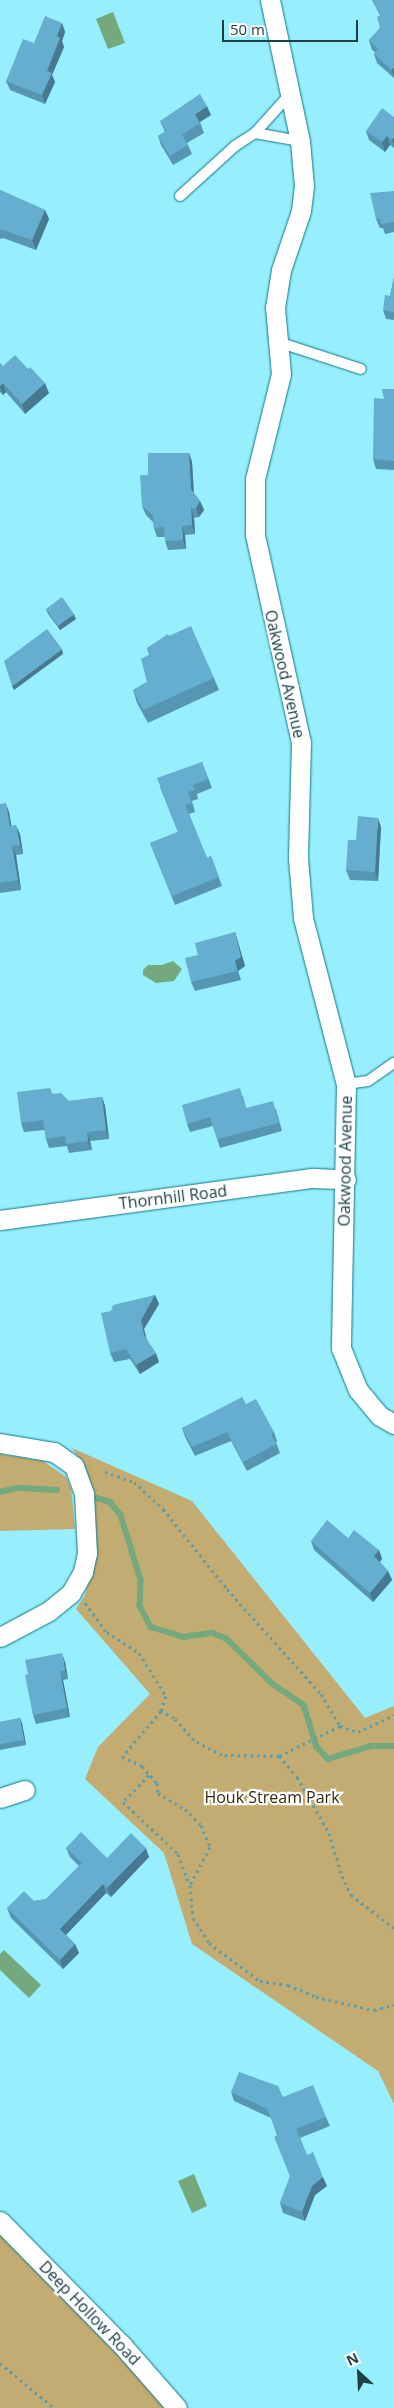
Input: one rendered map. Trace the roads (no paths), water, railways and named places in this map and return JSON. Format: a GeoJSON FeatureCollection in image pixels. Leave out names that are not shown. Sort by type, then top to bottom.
{"type":"FeatureCollection","features":[{"type":"Feature","properties":{"kind":"street","name":"Oakwood Avenue"},"geometry":{"type":"LineString","coordinates":[[270,0],[300,140],[304,186],[300,211],[281,270],[275,307],[280,374],[255,480],[255,535],[301,742],[298,858],[303,918],[346,1084],[346,1178],[341,1348],[358,1390],[380,1416],[394,1424]]}},
{"type":"Feature","properties":{"kind":"street","name":"Thornhill Road"},"geometry":{"type":"LineString","coordinates":[[0,1220],[312,1178],[346,1178]]}},
{"type":"Feature","properties":{"kind":"street"},"geometry":{"type":"LineString","coordinates":[[0,1443],[54,1452],[66,1458],[79,1475],[84,1494],[87,1553],[84,1572],[71,1592],[49,1612],[0,1637]]}},
{"type":"Feature","properties":{"kind":"street"},"geometry":{"type":"LineString","coordinates":[[0,1798],[25,1790]]}},
{"type":"Feature","properties":{"kind":"street","name":"Deep Hollow Road"},"geometry":{"type":"LineString","coordinates":[[0,2221],[115,2338],[177,2408]]}},
{"type":"Feature","properties":{"kind":"lane"},"geometry":{"type":"LineString","coordinates":[[180,196],[235,146],[256,133],[290,94]]}},
{"type":"Feature","properties":{"kind":"lane"},"geometry":{"type":"LineString","coordinates":[[256,133],[300,140]]}},
{"type":"Feature","properties":{"kind":"lane"},"geometry":{"type":"LineString","coordinates":[[278,342],[361,369]]}},
{"type":"Feature","properties":{"kind":"lane"},"geometry":{"type":"LineString","coordinates":[[346,1084],[368,1081],[394,1063]]}},
{"type":"Feature","properties":{"kind":"waterway"},"geometry":{"type":"LineString","coordinates":[[0,1492],[18,1488],[57,1490]]}},
{"type":"Feature","properties":{"kind":"waterway"},"geometry":{"type":"LineString","coordinates":[[97,1498],[110,1502],[121,1515],[141,1580],[140,1606],[151,1627],[183,1637],[213,1633],[227,1639],[273,1684],[304,1705],[317,1747],[328,1759],[371,1746],[394,1746]]}},
{"type":"Feature","properties":{"kind":"park label","name":"Houk Stream Park"},"geometry":{"type":"Point","coordinates":[272,1797]}}]}
